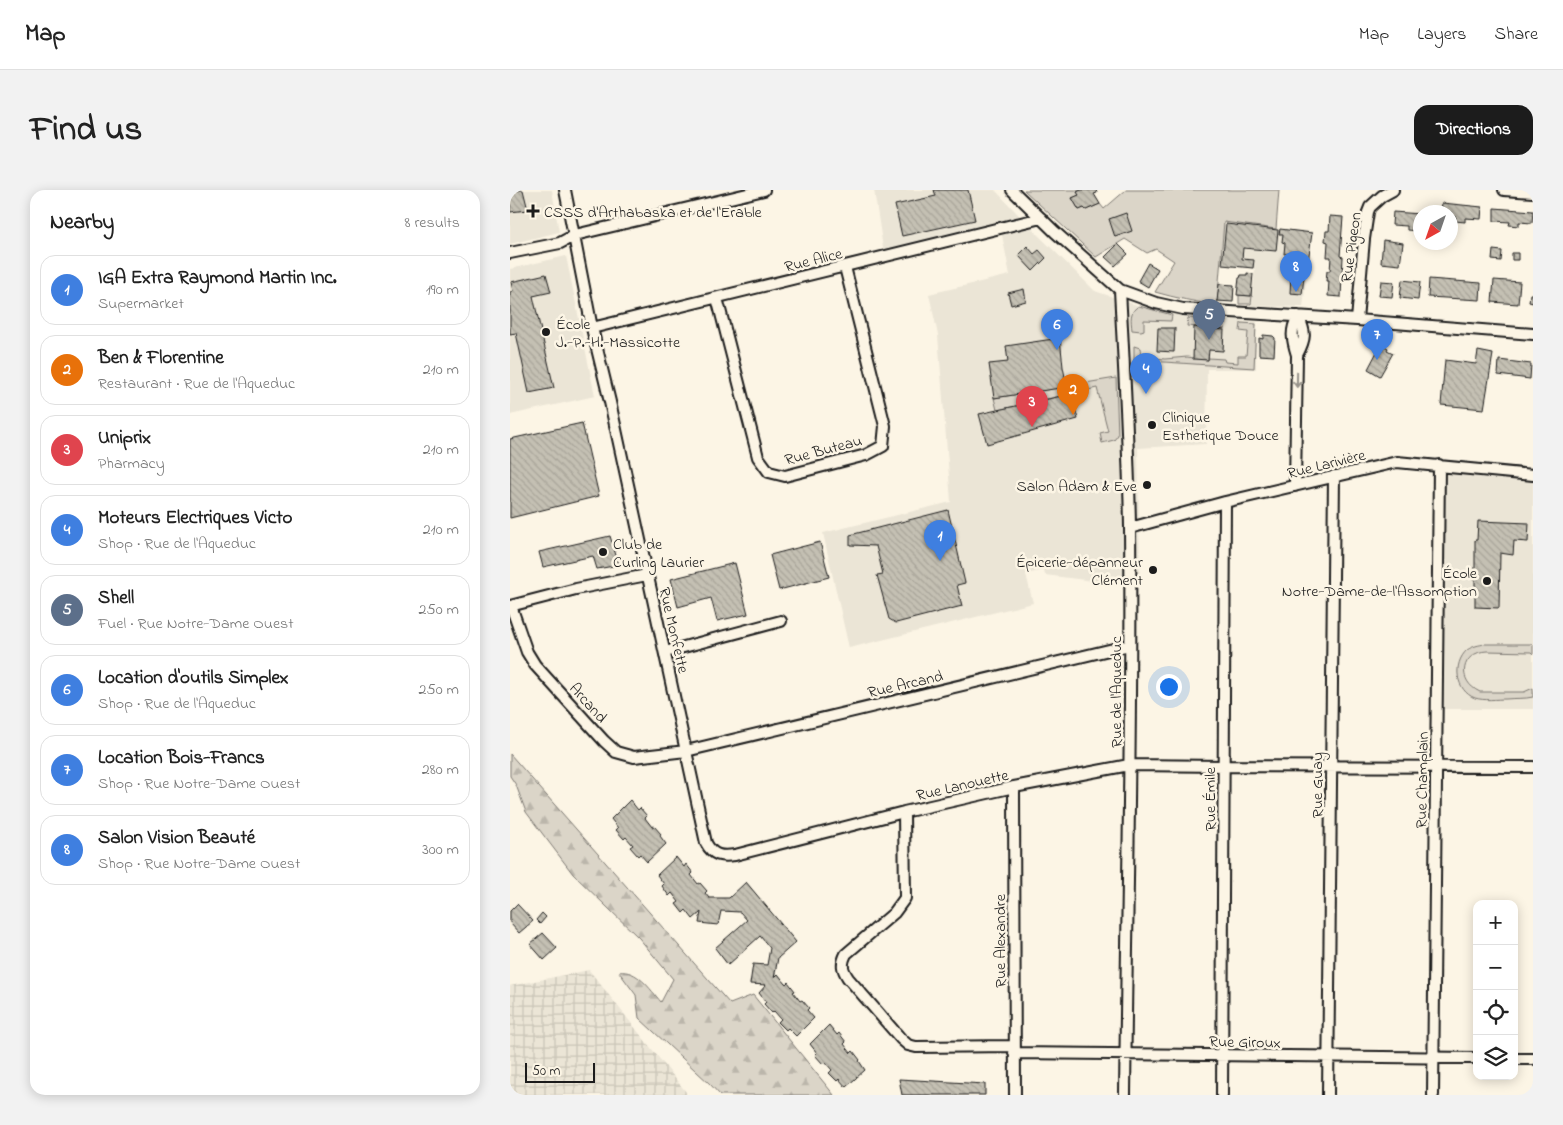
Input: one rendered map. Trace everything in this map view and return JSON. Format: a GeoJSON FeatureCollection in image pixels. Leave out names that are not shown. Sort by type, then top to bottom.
{"type":"FeatureCollection","features":[{"type":"Feature","properties":{"kind":"street","name":"Rue Monfette"},"geometry":{"type":"LineString","coordinates":[[565,190],[592,328],[610,402],[706,843],[711,851],[719,855],[735,856],[904,812]]}},
{"type":"Feature","properties":{"kind":"street"},"geometry":{"type":"LineString","coordinates":[[510,253],[560,243],[575,235],[764,190]]}},
{"type":"Feature","properties":{"kind":"street"},"geometry":{"type":"LineString","coordinates":[[1012,190],[1120,290],[1146,300],[1183,309],[1533,334]]}},
{"type":"Feature","properties":{"kind":"street","name":"Rue Pigeon"},"geometry":{"type":"LineString","coordinates":[[1357,320],[1368,212],[1370,207],[1382,196],[1394,190]]}},
{"type":"Feature","properties":{"kind":"street"},"geometry":{"type":"LineString","coordinates":[[1504,190],[1533,192]]}},
{"type":"Feature","properties":{"kind":"street","name":"Rue Alice"},"geometry":{"type":"LineString","coordinates":[[592,328],[1041,218]]}},
{"type":"Feature","properties":{"kind":"street","name":"Rue Buteau"},"geometry":{"type":"LineString","coordinates":[[717,298],[758,457],[769,472],[785,476],[866,455],[883,446],[885,426],[845,267]]}},
{"type":"Feature","properties":{"kind":"street","name":"Rue de l'Aqueduc"},"geometry":{"type":"LineString","coordinates":[[1120,290],[1130,528],[1125,1095]]}},
{"type":"Feature","properties":{"kind":"street"},"geometry":{"type":"LineString","coordinates":[[1295,486],[1297,355],[1292,340],[1292,333],[1298,316]]}},
{"type":"Feature","properties":{"kind":"street","name":"Rue Larivière"},"geometry":{"type":"LineString","coordinates":[[1130,528],[1225,502],[1397,462],[1533,475]]}},
{"type":"Feature","properties":{"kind":"street","name":"Rue Champlain"},"geometry":{"type":"LineString","coordinates":[[1433,1095],[1439,465]]}},
{"type":"Feature","properties":{"kind":"street","name":"Rue Guay"},"geometry":{"type":"LineString","coordinates":[[1328,1095],[1334,476]]}},
{"type":"Feature","properties":{"kind":"street","name":"Rue Émile"},"geometry":{"type":"LineString","coordinates":[[1222,1095],[1225,502]]}},
{"type":"Feature","properties":{"kind":"street"},"geometry":{"type":"LineString","coordinates":[[511,606],[576,589],[647,575]]}},
{"type":"Feature","properties":{"kind":"street","name":"Arcand"},"geometry":{"type":"LineString","coordinates":[[511,606],[527,652],[535,665],[616,752],[634,757],[686,751]]}},
{"type":"Feature","properties":{"kind":"street"},"geometry":{"type":"LineString","coordinates":[[665,652],[781,621]]}},
{"type":"Feature","properties":{"kind":"street","name":"Rue Arcand"},"geometry":{"type":"LineString","coordinates":[[686,751],[1130,645]]}},
{"type":"Feature","properties":{"kind":"street","name":"Rue Lanouette"},"geometry":{"type":"LineString","coordinates":[[848,978],[843,970],[842,963],[846,954],[894,913],[905,898],[904,812],[1014,787],[1129,765],[1533,767]]}},
{"type":"Feature","properties":{"kind":"street","name":"Rue Alexandre"},"geometry":{"type":"LineString","coordinates":[[1014,787],[1015,1095]]}},
{"type":"Feature","properties":{"kind":"street","name":"Rue Giroux"},"geometry":{"type":"LineString","coordinates":[[848,978],[901,1039],[916,1047],[1126,1054],[1473,1058]]}},
{"type":"Feature","properties":{"kind":"street"},"geometry":{"type":"LineString","coordinates":[[1518,1059],[1533,1060]]}},
{"type":"Feature","properties":{"kind":"shaded area","name":"CSSS d'Arthabaska et de l'Erable"},"geometry":{"type":"Polygon","coordinates":[[[510,190],[552,190],[559,232],[510,244],[510,190]]]}},
{"type":"Feature","properties":{"kind":"shaded area"},"geometry":{"type":"Polygon","coordinates":[[[874,190],[995,190],[1095,291],[1139,306],[1182,316],[1257,322],[1256,369],[1207,369],[1206,444],[1138,448],[1140,581],[1117,584],[1045,575],[1044,570],[1026,574],[1033,603],[849,648],[823,533],[951,502],[938,335],[929,294],[1010,275],[1002,235],[885,261],[874,190]]]}},
{"type":"Feature","properties":{"kind":"shaded area"},"geometry":{"type":"Polygon","coordinates":[[[1224,222],[1276,229],[1312,231],[1303,307],[1251,306],[1255,269],[1221,265],[1224,222]]]}},
{"type":"Feature","properties":{"kind":"shaded area","name":"École J.-P.-H.-Massicotte"},"geometry":{"type":"Polygon","coordinates":[[[566,256],[595,396],[510,415],[510,269],[566,256]]]}},
{"type":"Feature","properties":{"kind":"shaded area"},"geometry":{"type":"Polygon","coordinates":[[[1439,465],[1533,475],[1533,709],[1437,709],[1439,465]]]}},
{"type":"Feature","properties":{"kind":"shaded area"},"geometry":{"type":"Polygon","coordinates":[[[589,970],[686,1092],[686,1095],[510,1095],[510,986],[589,970]]]}},
{"type":"Feature","properties":{"kind":"green space"},"geometry":{"type":"Polygon","coordinates":[[[1024,190],[1081,190],[1077,192],[1079,195],[1072,198],[1079,210],[1084,208],[1086,210],[1100,204],[1104,209],[1126,190],[1279,190],[1276,229],[1224,222],[1217,305],[1155,292],[1174,261],[1156,249],[1147,253],[1125,239],[1096,257],[1024,190]]]}},
{"type":"Feature","properties":{"kind":"green space"},"geometry":{"type":"Polygon","coordinates":[[[1239,295],[1252,296],[1251,304],[1239,304],[1239,295]]]}},
{"type":"Feature","properties":{"kind":"green space"},"geometry":{"type":"Polygon","coordinates":[[[1139,306],[1172,315],[1171,321],[1144,320],[1144,330],[1132,330],[1132,313],[1139,306]]]}},
{"type":"Feature","properties":{"kind":"green space"},"geometry":{"type":"Polygon","coordinates":[[[1188,318],[1226,321],[1225,329],[1187,326],[1188,318]]]}},
{"type":"Feature","properties":{"kind":"green space"},"geometry":{"type":"Polygon","coordinates":[[[1241,323],[1256,324],[1254,368],[1134,360],[1134,346],[1140,348],[1141,357],[1165,359],[1187,357],[1208,360],[1208,358],[1224,359],[1225,362],[1238,363],[1238,356],[1246,356],[1248,332],[1240,331],[1241,323]]]}},
{"type":"Feature","properties":{"kind":"green space"},"geometry":{"type":"Polygon","coordinates":[[[1116,378],[1118,435],[1114,440],[1102,443],[1100,433],[1108,431],[1097,388],[997,410],[994,398],[1116,378]]]}},
{"type":"Feature","properties":{"kind":"green space"},"geometry":{"type":"Polygon","coordinates":[[[1485,644],[1531,644],[1533,645],[1533,654],[1531,652],[1487,651],[1472,656],[1467,662],[1465,674],[1467,681],[1472,687],[1480,692],[1524,692],[1533,688],[1533,697],[1490,700],[1475,698],[1464,690],[1458,677],[1459,662],[1467,650],[1485,644]]]}},
{"type":"Feature","properties":{"kind":"green space"},"geometry":{"type":"Polygon","coordinates":[[[510,754],[730,1004],[753,995],[834,1095],[720,1095],[639,1018],[636,995],[619,972],[632,974],[643,981],[661,1002],[673,979],[639,938],[573,874],[526,812],[516,785],[510,776],[510,754]]]}},
{"type":"Feature","properties":{"kind":"building"},"geometry":{"type":"Polygon","coordinates":[[[510,190],[523,190],[528,210],[510,212],[510,190]]]}},
{"type":"Feature","properties":{"kind":"building"},"geometry":{"type":"Polygon","coordinates":[[[934,190],[968,190],[975,220],[902,236],[895,205],[936,196],[934,190]]]}},
{"type":"Feature","properties":{"kind":"building"},"geometry":{"type":"Polygon","coordinates":[[[1081,190],[1096,190],[1097,193],[1094,194],[1100,204],[1086,210],[1084,208],[1079,210],[1072,198],[1079,195],[1077,192],[1081,190]]]}},
{"type":"Feature","properties":{"kind":"building"},"geometry":{"type":"Polygon","coordinates":[[[1442,203],[1482,207],[1481,219],[1465,218],[1465,222],[1458,221],[1458,205],[1442,205],[1442,203]]]}},
{"type":"Feature","properties":{"kind":"building"},"geometry":{"type":"Polygon","coordinates":[[[1494,208],[1533,211],[1532,223],[1519,222],[1519,226],[1509,225],[1510,222],[1494,221],[1494,208]]]}},
{"type":"Feature","properties":{"kind":"building"},"geometry":{"type":"Polygon","coordinates":[[[1393,212],[1413,213],[1413,231],[1407,230],[1407,226],[1392,225],[1393,212]]]}},
{"type":"Feature","properties":{"kind":"building"},"geometry":{"type":"Polygon","coordinates":[[[1126,213],[1132,231],[1115,237],[1109,219],[1126,213]]]}},
{"type":"Feature","properties":{"kind":"building"},"geometry":{"type":"Polygon","coordinates":[[[1330,216],[1343,217],[1340,256],[1343,257],[1341,297],[1328,296],[1329,281],[1326,281],[1327,271],[1330,271],[1331,257],[1327,257],[1328,242],[1325,241],[1326,231],[1329,231],[1330,216]]]}},
{"type":"Feature","properties":{"kind":"building"},"geometry":{"type":"Polygon","coordinates":[[[1226,224],[1278,230],[1276,251],[1243,248],[1242,259],[1254,260],[1253,268],[1222,265],[1226,224]]]}},
{"type":"Feature","properties":{"kind":"building"},"geometry":{"type":"Polygon","coordinates":[[[1280,229],[1312,233],[1307,270],[1292,270],[1294,254],[1284,254],[1285,243],[1282,242],[1283,234],[1279,234],[1280,229]]]}},
{"type":"Feature","properties":{"kind":"building"},"geometry":{"type":"Polygon","coordinates":[[[1383,240],[1403,243],[1400,265],[1381,263],[1383,240]]]}},
{"type":"Feature","properties":{"kind":"building"},"geometry":{"type":"Polygon","coordinates":[[[1118,244],[1128,254],[1115,266],[1105,257],[1118,244]]]}},
{"type":"Feature","properties":{"kind":"building"},"geometry":{"type":"Polygon","coordinates":[[[1027,246],[1034,254],[1039,250],[1046,258],[1033,271],[1018,255],[1027,246]]]}},
{"type":"Feature","properties":{"kind":"building"},"geometry":{"type":"Polygon","coordinates":[[[1493,250],[1502,251],[1501,261],[1492,260],[1493,250]]]}},
{"type":"Feature","properties":{"kind":"building"},"geometry":{"type":"Polygon","coordinates":[[[1512,253],[1518,253],[1518,260],[1512,260],[1512,253]]]}},
{"type":"Feature","properties":{"kind":"building"},"geometry":{"type":"Polygon","coordinates":[[[1148,263],[1158,269],[1148,287],[1138,281],[1148,263]]]}},
{"type":"Feature","properties":{"kind":"building"},"geometry":{"type":"Polygon","coordinates":[[[1247,273],[1253,274],[1251,296],[1237,295],[1239,278],[1241,275],[1247,275],[1247,273]]]}},
{"type":"Feature","properties":{"kind":"building"},"geometry":{"type":"Polygon","coordinates":[[[546,274],[551,292],[533,296],[554,388],[529,393],[516,333],[510,334],[510,292],[513,291],[511,282],[546,274]]]}},
{"type":"Feature","properties":{"kind":"building"},"geometry":{"type":"Polygon","coordinates":[[[1291,276],[1304,277],[1302,294],[1290,293],[1291,276]]]}},
{"type":"Feature","properties":{"kind":"building"},"geometry":{"type":"Polygon","coordinates":[[[1429,279],[1481,283],[1480,300],[1428,297],[1429,279]]]}},
{"type":"Feature","properties":{"kind":"building"},"geometry":{"type":"Polygon","coordinates":[[[1402,280],[1420,282],[1418,300],[1400,298],[1402,280]]]}},
{"type":"Feature","properties":{"kind":"building"},"geometry":{"type":"Polygon","coordinates":[[[1494,280],[1520,282],[1518,304],[1492,302],[1494,280]]]}},
{"type":"Feature","properties":{"kind":"building"},"geometry":{"type":"Polygon","coordinates":[[[1381,281],[1394,282],[1392,297],[1379,296],[1381,281]]]}},
{"type":"Feature","properties":{"kind":"building"},"geometry":{"type":"Polygon","coordinates":[[[1219,284],[1234,285],[1233,302],[1217,301],[1219,284]]]}},
{"type":"Feature","properties":{"kind":"building"},"geometry":{"type":"Polygon","coordinates":[[[1024,289],[1026,301],[1011,305],[1008,293],[1024,289]]]}},
{"type":"Feature","properties":{"kind":"building"},"geometry":{"type":"Polygon","coordinates":[[[1530,294],[1533,294],[1533,303],[1529,302],[1530,294]]]}},
{"type":"Feature","properties":{"kind":"building"},"geometry":{"type":"Polygon","coordinates":[[[1194,327],[1224,330],[1223,351],[1209,350],[1208,360],[1193,359],[1194,327]]]}},
{"type":"Feature","properties":{"kind":"building"},"geometry":{"type":"Polygon","coordinates":[[[1158,328],[1175,328],[1174,352],[1157,351],[1158,328]]]}},
{"type":"Feature","properties":{"kind":"building"},"geometry":{"type":"Polygon","coordinates":[[[1263,335],[1275,338],[1274,356],[1259,355],[1259,338],[1263,339],[1263,335]]]}},
{"type":"Feature","properties":{"kind":"building"},"geometry":{"type":"Polygon","coordinates":[[[1060,338],[1067,387],[994,398],[989,364],[1008,362],[1006,346],[1060,338]]]}},
{"type":"Feature","properties":{"kind":"building"},"geometry":{"type":"Polygon","coordinates":[[[1383,345],[1393,353],[1380,376],[1368,369],[1378,350],[1380,351],[1383,345]]]}},
{"type":"Feature","properties":{"kind":"building"},"geometry":{"type":"Polygon","coordinates":[[[1478,351],[1493,354],[1484,409],[1441,405],[1445,360],[1476,364],[1478,351]]]}},
{"type":"Feature","properties":{"kind":"building"},"geometry":{"type":"Polygon","coordinates":[[[1499,360],[1531,364],[1530,379],[1498,375],[1499,360]]]}},
{"type":"Feature","properties":{"kind":"building"},"geometry":{"type":"Polygon","coordinates":[[[1071,394],[1078,419],[987,444],[979,414],[1071,394]]]}},
{"type":"Feature","properties":{"kind":"building"},"geometry":{"type":"Polygon","coordinates":[[[582,423],[599,496],[510,518],[510,439],[582,423]]]}},
{"type":"Feature","properties":{"kind":"building"},"geometry":{"type":"Polygon","coordinates":[[[948,510],[965,583],[957,585],[962,606],[896,623],[889,619],[877,575],[883,574],[876,546],[850,545],[850,535],[948,510]]]}},
{"type":"Feature","properties":{"kind":"building","name":"École Notre-Dame-de-l'Assomption"},"geometry":{"type":"Polygon","coordinates":[[[1478,521],[1529,523],[1528,542],[1514,541],[1513,555],[1500,553],[1499,608],[1475,607],[1475,540],[1477,540],[1478,521]]]}},
{"type":"Feature","properties":{"kind":"building"},"geometry":{"type":"Polygon","coordinates":[[[610,536],[619,565],[597,569],[593,556],[543,567],[539,552],[610,536]]]}},
{"type":"Feature","properties":{"kind":"building"},"geometry":{"type":"Polygon","coordinates":[[[820,542],[829,577],[779,590],[770,555],[820,542]]]}},
{"type":"Feature","properties":{"kind":"building"},"geometry":{"type":"Polygon","coordinates":[[[735,563],[748,614],[717,621],[711,598],[678,607],[671,579],[735,563]]]}},
{"type":"Feature","properties":{"kind":"building"},"geometry":{"type":"Polygon","coordinates":[[[630,800],[638,810],[640,808],[647,816],[645,818],[661,834],[660,836],[666,844],[647,862],[630,847],[633,845],[616,830],[618,828],[611,819],[630,800]]]}},
{"type":"Feature","properties":{"kind":"building"},"geometry":{"type":"Polygon","coordinates":[[[676,857],[684,867],[686,864],[698,884],[700,883],[707,891],[705,893],[709,898],[729,898],[746,882],[796,942],[778,958],[774,978],[778,974],[786,984],[788,982],[800,1001],[802,1000],[809,1008],[807,1010],[814,1018],[796,1036],[778,1022],[781,1019],[764,1004],[766,1002],[759,993],[766,985],[750,984],[753,964],[767,965],[770,948],[760,936],[728,965],[715,948],[747,920],[740,912],[721,911],[718,925],[699,923],[701,912],[693,919],[686,910],[683,913],[676,904],[679,902],[672,893],[669,896],[662,886],[664,884],[657,875],[676,857]]]}},
{"type":"Feature","properties":{"kind":"building"},"geometry":{"type":"Polygon","coordinates":[[[517,904],[533,921],[519,933],[510,923],[510,911],[517,904]]]}},
{"type":"Feature","properties":{"kind":"building"},"geometry":{"type":"Polygon","coordinates":[[[542,913],[546,917],[540,924],[536,920],[542,913]]]}},
{"type":"Feature","properties":{"kind":"building"},"geometry":{"type":"Polygon","coordinates":[[[543,933],[557,948],[544,960],[530,944],[543,933]]]}},
{"type":"Feature","properties":{"kind":"building"},"geometry":{"type":"Polygon","coordinates":[[[829,1025],[837,1035],[839,1033],[846,1042],[844,1044],[851,1053],[853,1051],[865,1070],[846,1087],[839,1079],[837,1081],[829,1073],[832,1070],[815,1055],[817,1053],[810,1044],[829,1025]]]}},
{"type":"Feature","properties":{"kind":"building"},"geometry":{"type":"Polygon","coordinates":[[[899,1079],[985,1084],[985,1095],[902,1095],[899,1079]]]}},
{"type":"Feature","properties":{"kind":"place","name":"CSSS d'Arthabaska et de l'Erable"},"geometry":{"type":"Point","coordinates":[533,211]}},
{"type":"Feature","properties":{"kind":"place","name":"Salon Vision Beauté"},"geometry":{"type":"Point","coordinates":[1296,292]}},
{"type":"Feature","properties":{"kind":"place","name":"École J.-P.-H.-Massicotte"},"geometry":{"type":"Point","coordinates":[546,332]}},
{"type":"Feature","properties":{"kind":"place","name":"Shell"},"geometry":{"type":"Point","coordinates":[1209,340]}},
{"type":"Feature","properties":{"kind":"place","name":"Location d'outils Simplex"},"geometry":{"type":"Point","coordinates":[1057,350]}},
{"type":"Feature","properties":{"kind":"place","name":"Location Bois-Francs"},"geometry":{"type":"Point","coordinates":[1377,360]}},
{"type":"Feature","properties":{"kind":"place","name":"Moteurs Electriques Victo"},"geometry":{"type":"Point","coordinates":[1146,394]}},
{"type":"Feature","properties":{"kind":"place","name":"Ben & Florentine"},"geometry":{"type":"Point","coordinates":[1073,415]}},
{"type":"Feature","properties":{"kind":"place","name":"Clinique Esthetique Douce"},"geometry":{"type":"Point","coordinates":[1152,425]}},
{"type":"Feature","properties":{"kind":"place","name":"Uniprix"},"geometry":{"type":"Point","coordinates":[1032,427]}},
{"type":"Feature","properties":{"kind":"place","name":"Salon Adam & Eve"},"geometry":{"type":"Point","coordinates":[1147,485]}},
{"type":"Feature","properties":{"kind":"place","name":"Club de Curling Laurier"},"geometry":{"type":"Point","coordinates":[603,552]}},
{"type":"Feature","properties":{"kind":"place","name":"IGA Extra Raymond Martin Inc."},"geometry":{"type":"Point","coordinates":[940,561]}},
{"type":"Feature","properties":{"kind":"place","name":"Épicerie-dépanneur Clément"},"geometry":{"type":"Point","coordinates":[1153,570]}},
{"type":"Feature","properties":{"kind":"place","name":"École Notre-Dame-de-l'Assomption"},"geometry":{"type":"Point","coordinates":[1487,581]}}]}
